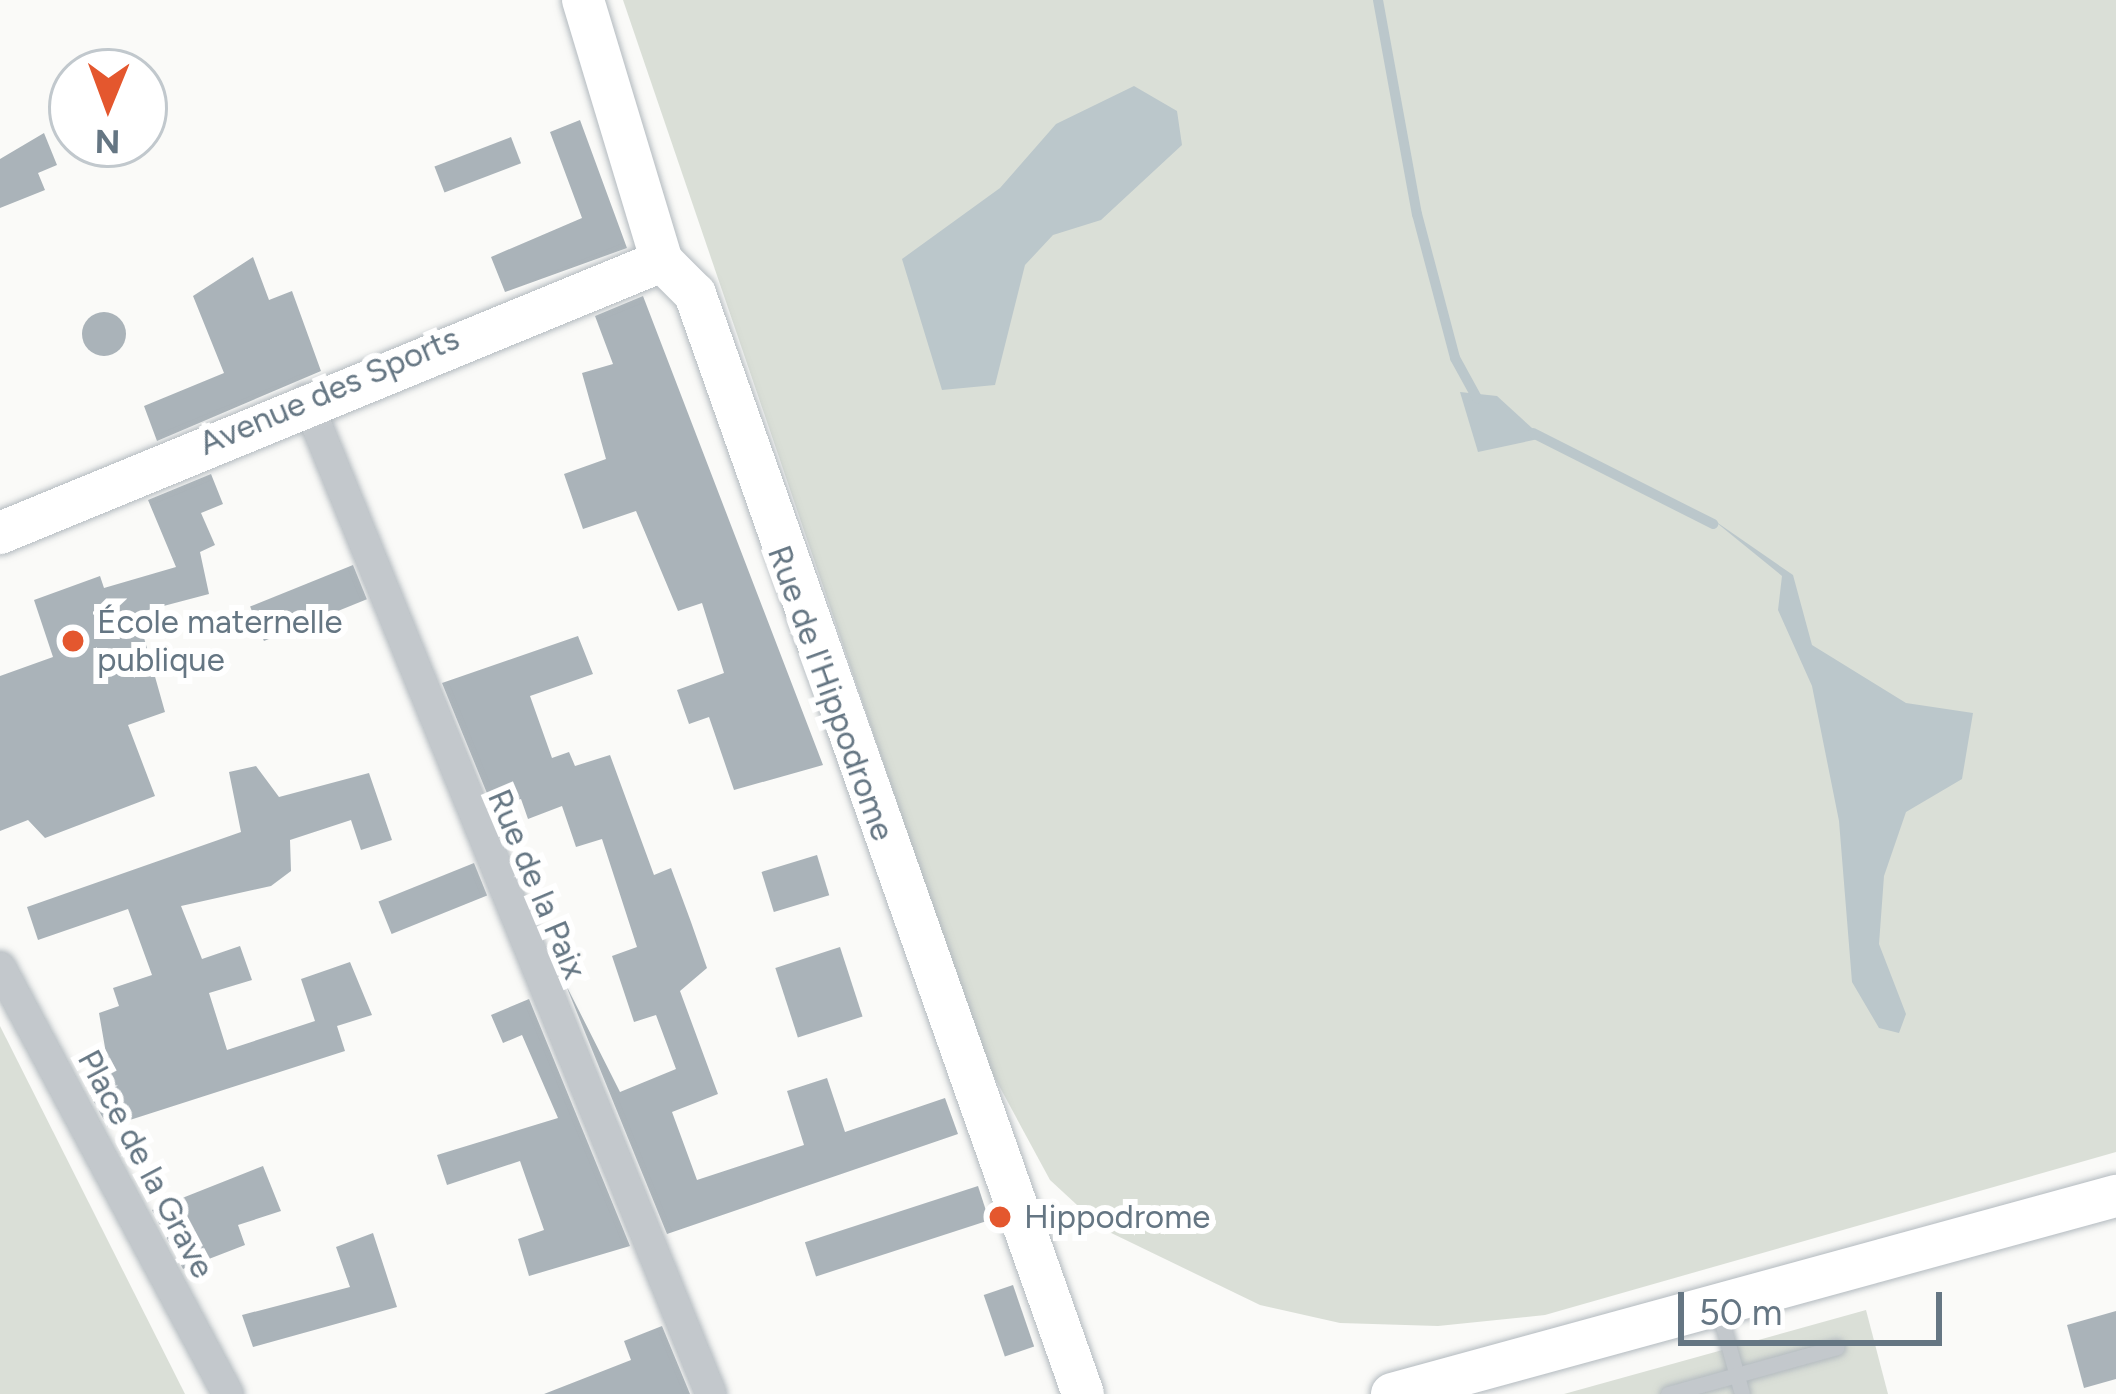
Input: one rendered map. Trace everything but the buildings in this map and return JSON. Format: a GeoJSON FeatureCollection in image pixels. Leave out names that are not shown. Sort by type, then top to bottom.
{"type":"FeatureCollection","features":[{"type":"Feature","properties":{"kind":"main road","name":"Rue de l'Hippodrome"},"geometry":{"type":"LineString","coordinates":[[583,0],[662,261],[695,294],[1082,1394]]}},
{"type":"Feature","properties":{"kind":"main road","name":"Avenue des Sports"},"geometry":{"type":"LineString","coordinates":[[0,533],[306,399],[662,261]]}},
{"type":"Feature","properties":{"kind":"main road"},"geometry":{"type":"LineString","coordinates":[[1392,1394],[1452,1386],[1718,1305],[2116,1196]]}},
{"type":"Feature","properties":{"kind":"street","name":"Rue de la Paix"},"geometry":{"type":"LineString","coordinates":[[306,399],[711,1394]]}},
{"type":"Feature","properties":{"kind":"street","name":"Place de la Grave"},"geometry":{"type":"LineString","coordinates":[[0,967],[228,1394]]}},
{"type":"Feature","properties":{"kind":"lane"},"geometry":{"type":"LineString","coordinates":[[1718,1305],[1742,1394]]}},
{"type":"Feature","properties":{"kind":"lane"},"geometry":{"type":"LineString","coordinates":[[1668,1394],[1837,1347]]}},
{"type":"Feature","properties":{"kind":"shaded area"},"geometry":{"type":"Polygon","coordinates":[[[623,0],[2116,0],[2116,1152],[1545,1315],[1438,1326],[1340,1323],[1260,1305],[1103,1229],[1050,1180],[984,1058],[623,0]]]}},
{"type":"Feature","properties":{"kind":"shaded area"},"geometry":{"type":"Polygon","coordinates":[[[1134,86],[1177,111],[1182,145],[1101,220],[1053,235],[1025,265],[995,385],[942,390],[902,259],[1000,188],[1056,124],[1134,86]]]}},
{"type":"Feature","properties":{"kind":"shaded area"},"geometry":{"type":"Polygon","coordinates":[[[1460,392],[1497,396],[1543,438],[1478,452],[1460,392]]]}},
{"type":"Feature","properties":{"kind":"shaded area"},"geometry":{"type":"Polygon","coordinates":[[[1712,519],[1793,575],[1812,645],[1906,703],[1973,713],[1962,779],[1906,812],[1884,876],[1879,944],[1906,1014],[1899,1033],[1879,1028],[1852,982],[1839,821],[1812,686],[1778,610],[1782,576],[1712,519]]]}},
{"type":"Feature","properties":{"kind":"shaded area"},"geometry":{"type":"Polygon","coordinates":[[[0,1026],[185,1394],[0,1394],[0,1026]]]}},
{"type":"Feature","properties":{"kind":"shaded area"},"geometry":{"type":"Polygon","coordinates":[[[1866,1310],[1888,1394],[1564,1394],[1866,1310]]]}},
{"type":"Feature","properties":{"kind":"waterway"},"geometry":{"type":"LineString","coordinates":[[1378,0],[1417,214],[1455,358],[1477,398]]}},
{"type":"Feature","properties":{"kind":"waterway"},"geometry":{"type":"LineString","coordinates":[[1533,433],[1713,524]]}},
{"type":"Feature","properties":{"kind":"place","name":"École maternelle publique"},"geometry":{"type":"Point","coordinates":[73,641]}},
{"type":"Feature","properties":{"kind":"place","name":"Hippodrome"},"geometry":{"type":"Point","coordinates":[1000,1217]}}]}
